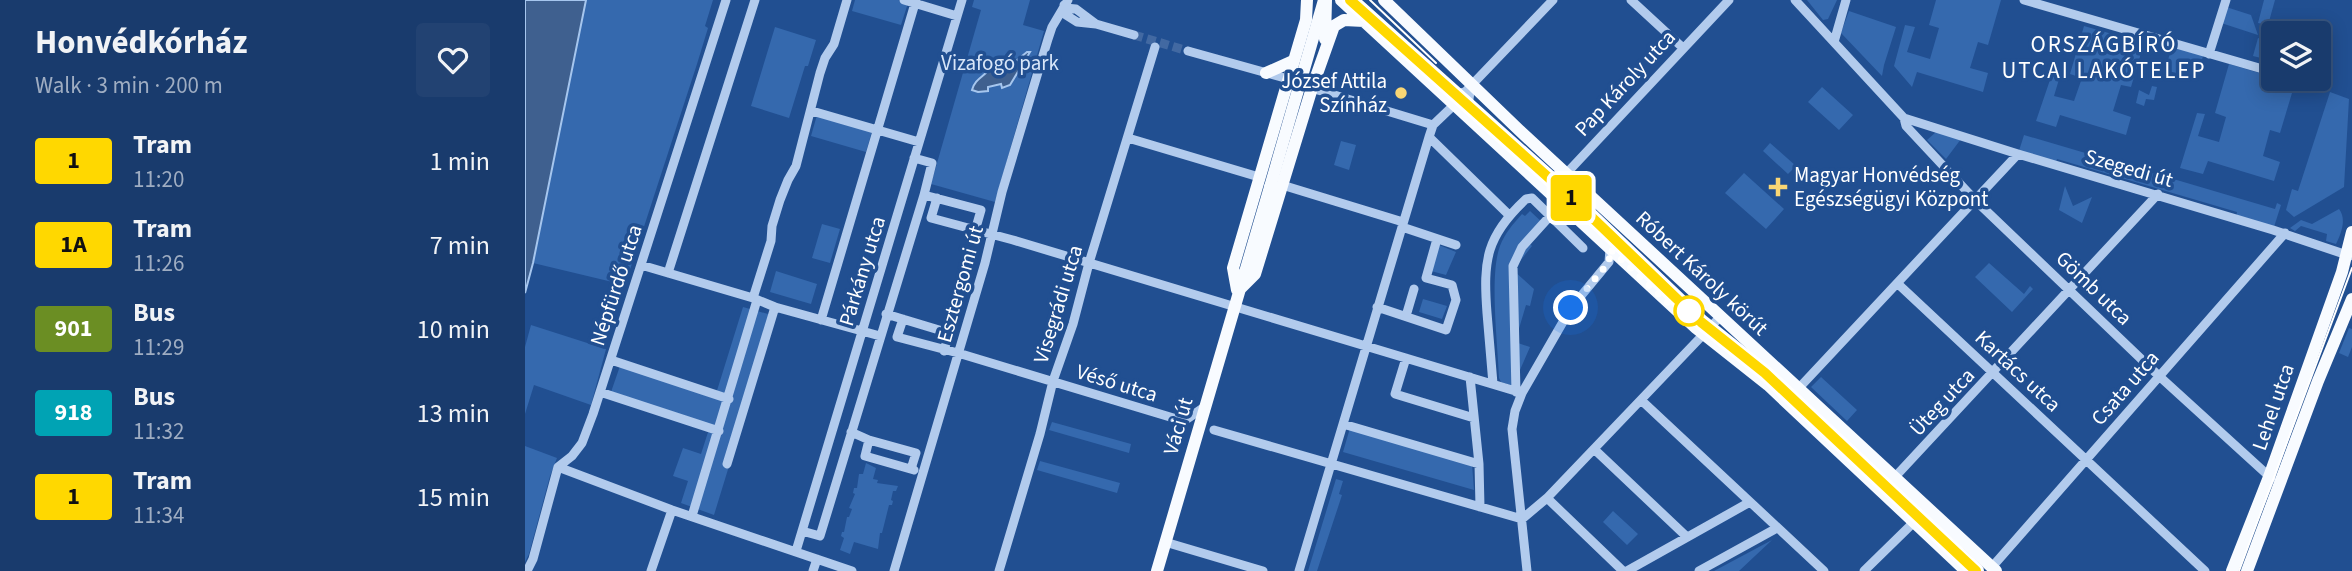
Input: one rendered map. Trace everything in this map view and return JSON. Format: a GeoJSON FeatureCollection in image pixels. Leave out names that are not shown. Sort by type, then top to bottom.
{"type":"FeatureCollection","features":[{"type":"Feature","properties":{"kind":"main road","name":"Váci út"},"geometry":{"type":"LineString","coordinates":[[1237,293],[1233,268],[1310,0]]}},
{"type":"Feature","properties":{"kind":"main road","name":"Váci út"},"geometry":{"type":"LineString","coordinates":[[1276,186],[1325,0]]}},
{"type":"Feature","properties":{"kind":"main road"},"geometry":{"type":"LineString","coordinates":[[1323,53],[1326,31],[1325,0]]}},
{"type":"Feature","properties":{"kind":"main road","name":"Róbert Károly körút"},"geometry":{"type":"LineString","coordinates":[[1341,0],[1704,335],[1768,385],[1966,571]]}},
{"type":"Feature","properties":{"kind":"main road"},"geometry":{"type":"LineString","coordinates":[[1349,0],[1364,21]]}},
{"type":"Feature","properties":{"kind":"main road","name":"Róbert Károly körút"},"geometry":{"type":"LineString","coordinates":[[1384,0],[1994,569]]}},
{"type":"Feature","properties":{"kind":"main road"},"geometry":{"type":"LineString","coordinates":[[1323,53],[1338,22],[1364,21]]}},
{"type":"Feature","properties":{"kind":"main road","name":"Váci út"},"geometry":{"type":"LineString","coordinates":[[1157,571],[1237,293],[1323,53]]}},
{"type":"Feature","properties":{"kind":"main road"},"geometry":{"type":"LineString","coordinates":[[1266,73],[1293,61]]}},
{"type":"Feature","properties":{"kind":"main road","name":"Lehel utca"},"geometry":{"type":"LineString","coordinates":[[2247,571],[2349,256],[2352,232]]}},
{"type":"Feature","properties":{"kind":"main road","name":"Lehel utca"},"geometry":{"type":"LineString","coordinates":[[2232,571],[2275,481],[2352,300]]}},
{"type":"Feature","properties":{"kind":"street","name":"Népfürdő utca"},"geometry":{"type":"LineString","coordinates":[[527,571],[533,559],[558,467],[572,456],[582,443],[600,392],[726,0]]}},
{"type":"Feature","properties":{"kind":"street"},"geometry":{"type":"LineString","coordinates":[[668,273],[755,0]]}},
{"type":"Feature","properties":{"kind":"street"},"geometry":{"type":"LineString","coordinates":[[692,516],[729,399],[771,241],[772,226],[787,180],[796,166],[820,73],[834,44],[847,0]]}},
{"type":"Feature","properties":{"kind":"street"},"geometry":{"type":"LineString","coordinates":[[904,0],[957,16]]}},
{"type":"Feature","properties":{"kind":"street","name":"Párkány utca"},"geometry":{"type":"LineString","coordinates":[[796,551],[961,0]]}},
{"type":"Feature","properties":{"kind":"street"},"geometry":{"type":"LineString","coordinates":[[1299,571],[1433,125],[1451,100],[1465,92],[1553,0]]}},
{"type":"Feature","properties":{"kind":"street"},"geometry":{"type":"LineString","coordinates":[[1631,0],[1682,47]]}},
{"type":"Feature","properties":{"kind":"street","name":"Pap Károly utca"},"geometry":{"type":"LineString","coordinates":[[1549,192],[1682,47],[1729,0]]}},
{"type":"Feature","properties":{"kind":"street","name":"Gömb utca"},"geometry":{"type":"LineString","coordinates":[[1795,0],[1901,114],[1906,126],[1976,201],[2159,376],[2275,481]]}},
{"type":"Feature","properties":{"kind":"street"},"geometry":{"type":"LineString","coordinates":[[2024,0],[2261,69]]}},
{"type":"Feature","properties":{"kind":"street"},"geometry":{"type":"LineString","coordinates":[[2209,54],[2225,0]]}},
{"type":"Feature","properties":{"kind":"street","name":"Párkány utca"},"geometry":{"type":"LineString","coordinates":[[821,320],[916,2]]}},
{"type":"Feature","properties":{"kind":"street"},"geometry":{"type":"LineString","coordinates":[[1834,42],[1845,2]]}},
{"type":"Feature","properties":{"kind":"street"},"geometry":{"type":"LineString","coordinates":[[1065,3],[1066,15],[1077,22],[1096,24],[1134,35]]}},
{"type":"Feature","properties":{"kind":"street","name":"Esztergomi út"},"geometry":{"type":"LineString","coordinates":[[894,571],[1052,27],[1065,3]]}},
{"type":"Feature","properties":{"kind":"street","name":"Visegrádi utca"},"geometry":{"type":"LineString","coordinates":[[999,571],[1053,382],[1073,324],[1155,47]]}},
{"type":"Feature","properties":{"kind":"street"},"geometry":{"type":"LineString","coordinates":[[1188,51],[1287,79],[1310,94],[1433,125]]}},
{"type":"Feature","properties":{"kind":"street"},"geometry":{"type":"LineString","coordinates":[[1469,118],[1471,84]]}},
{"type":"Feature","properties":{"kind":"street"},"geometry":{"type":"LineString","coordinates":[[1283,94],[1297,91],[1304,95],[1310,94]]}},
{"type":"Feature","properties":{"kind":"street"},"geometry":{"type":"LineString","coordinates":[[812,111],[919,142]]}},
{"type":"Feature","properties":{"kind":"street","name":"Szegedi út"},"geometry":{"type":"LineString","coordinates":[[1901,114],[2018,154],[2285,233],[2349,256]]}},
{"type":"Feature","properties":{"kind":"street"},"geometry":{"type":"LineString","coordinates":[[1429,137],[1509,215]]}},
{"type":"Feature","properties":{"kind":"street"},"geometry":{"type":"LineString","coordinates":[[1128,138],[1259,177]]}},
{"type":"Feature","properties":{"kind":"street"},"geometry":{"type":"LineString","coordinates":[[1797,388],[2018,154]]}},
{"type":"Feature","properties":{"kind":"street"},"geometry":{"type":"LineString","coordinates":[[802,531],[820,536],[923,195],[932,163],[914,158]]}},
{"type":"Feature","properties":{"kind":"street"},"geometry":{"type":"LineString","coordinates":[[1276,186],[1402,225],[1456,245]]}},
{"type":"Feature","properties":{"kind":"street","name":"Üteg utca"},"geometry":{"type":"LineString","coordinates":[[1894,478],[2158,194]]}},
{"type":"Feature","properties":{"kind":"street"},"geometry":{"type":"LineString","coordinates":[[923,195],[981,210],[975,231]]}},
{"type":"Feature","properties":{"kind":"street"},"geometry":{"type":"LineString","coordinates":[[937,198],[931,218],[1519,393]]}},
{"type":"Feature","properties":{"kind":"street"},"geometry":{"type":"LineString","coordinates":[[1493,384],[1485,276],[1494,239],[1509,215],[1526,199],[1532,198],[1583,248]]}},
{"type":"Feature","properties":{"kind":"street"},"geometry":{"type":"LineString","coordinates":[[1527,571],[1512,429],[1519,393],[1513,267],[1522,247],[1550,216]]}},
{"type":"Feature","properties":{"kind":"street","name":"Csata utca"},"geometry":{"type":"LineString","coordinates":[[1994,569],[2086,458],[2285,233]]}},
{"type":"Feature","properties":{"kind":"street"},"geometry":{"type":"LineString","coordinates":[[1377,307],[1446,330],[1456,300],[1452,285],[1426,278],[1437,239]]}},
{"type":"Feature","properties":{"kind":"street"},"geometry":{"type":"LineString","coordinates":[[1519,393],[1571,308],[1609,262],[1610,249]]}},
{"type":"Feature","properties":{"kind":"street"},"geometry":{"type":"LineString","coordinates":[[641,265],[775,307],[880,336]]}},
{"type":"Feature","properties":{"kind":"street","name":"Kartács utca"},"geometry":{"type":"LineString","coordinates":[[1897,283],[2205,571]]}},
{"type":"Feature","properties":{"kind":"street"},"geometry":{"type":"LineString","coordinates":[[1406,316],[1414,289]]}},
{"type":"Feature","properties":{"kind":"street"},"geometry":{"type":"LineString","coordinates":[[727,464],[775,307]]}},
{"type":"Feature","properties":{"kind":"street","name":"Esztergomi út"},"geometry":{"type":"LineString","coordinates":[[886,314],[950,333],[944,351]]}},
{"type":"Feature","properties":{"kind":"street"},"geometry":{"type":"LineString","coordinates":[[1522,519],[1547,498],[1721,317]]}},
{"type":"Feature","properties":{"kind":"street","name":"Véső utca"},"geometry":{"type":"LineString","coordinates":[[903,319],[897,337],[944,351],[1184,421],[1203,408]]}},
{"type":"Feature","properties":{"kind":"street"},"geometry":{"type":"LineString","coordinates":[[1406,358],[1395,394],[1474,418]]}},
{"type":"Feature","properties":{"kind":"street"},"geometry":{"type":"LineString","coordinates":[[611,360],[729,399]]}},
{"type":"Feature","properties":{"kind":"street"},"geometry":{"type":"LineString","coordinates":[[1470,377],[1479,464],[1480,507]]}},
{"type":"Feature","properties":{"kind":"street"},"geometry":{"type":"LineString","coordinates":[[600,392],[719,431]]}},
{"type":"Feature","properties":{"kind":"street"},"geometry":{"type":"LineString","coordinates":[[1641,400],[1824,571]]}},
{"type":"Feature","properties":{"kind":"street"},"geometry":{"type":"LineString","coordinates":[[1343,424],[1479,464]]}},
{"type":"Feature","properties":{"kind":"street"},"geometry":{"type":"LineString","coordinates":[[1215,430],[1522,519]]}},
{"type":"Feature","properties":{"kind":"street"},"geometry":{"type":"LineString","coordinates":[[851,432],[916,453],[911,469]]}},
{"type":"Feature","properties":{"kind":"street"},"geometry":{"type":"LineString","coordinates":[[869,440],[865,456],[923,473]]}},
{"type":"Feature","properties":{"kind":"street"},"geometry":{"type":"LineString","coordinates":[[1594,449],[1687,537]]}},
{"type":"Feature","properties":{"kind":"street"},"geometry":{"type":"LineString","coordinates":[[558,467],[672,510],[852,571]]}},
{"type":"Feature","properties":{"kind":"street"},"geometry":{"type":"LineString","coordinates":[[1547,498],[1625,571],[1750,502]]}},
{"type":"Feature","properties":{"kind":"street"},"geometry":{"type":"LineString","coordinates":[[651,571],[672,510]]}},
{"type":"Feature","properties":{"kind":"street"},"geometry":{"type":"LineString","coordinates":[[1864,571],[1910,526],[1912,520]]}},
{"type":"Feature","properties":{"kind":"street"},"geometry":{"type":"LineString","coordinates":[[1699,571],[1777,528]]}},
{"type":"Feature","properties":{"kind":"street"},"geometry":{"type":"LineString","coordinates":[[1165,542],[1263,571]]}},
{"type":"Feature","properties":{"kind":"street"},"geometry":{"type":"LineString","coordinates":[[813,571],[817,559]]}},
{"type":"Feature","properties":{"kind":"green space"},"geometry":{"type":"Polygon","coordinates":[[[586,0],[713,0],[697,64],[625,285],[533,263],[586,0]]]}},
{"type":"Feature","properties":{"kind":"green space"},"geometry":{"type":"Polygon","coordinates":[[[855,0],[898,0],[908,3],[901,25],[852,11],[855,0]]]}},
{"type":"Feature","properties":{"kind":"green space","name":"Vizafogó park"},"geometry":{"type":"Polygon","coordinates":[[[974,0],[1030,0],[1023,25],[1044,31],[995,202],[931,184],[981,10],[972,7],[974,0]]]}},
{"type":"Feature","properties":{"kind":"green space"},"geometry":{"type":"Polygon","coordinates":[[[1807,0],[1837,0],[1828,19],[1823,20],[1807,0]]]}},
{"type":"Feature","properties":{"kind":"green space"},"geometry":{"type":"Polygon","coordinates":[[[1936,0],[2001,0],[1988,45],[1978,42],[1970,68],[1988,73],[1983,92],[1917,72],[1912,87],[1894,66],[1905,25],[1915,27],[1907,52],[1930,59],[1939,28],[1929,25],[1936,0]]]}},
{"type":"Feature","properties":{"kind":"green space"},"geometry":{"type":"Polygon","coordinates":[[[2264,0],[2275,0],[2269,21],[2258,23],[2264,0]]]}},
{"type":"Feature","properties":{"kind":"green space"},"geometry":{"type":"Polygon","coordinates":[[[2223,6],[2251,15],[2258,35],[2218,22],[2223,6]]]}},
{"type":"Feature","properties":{"kind":"green space"},"geometry":{"type":"Polygon","coordinates":[[[1849,11],[1896,27],[1882,76],[1841,33],[1849,11]]]}},
{"type":"Feature","properties":{"kind":"green space"},"geometry":{"type":"Polygon","coordinates":[[[2084,26],[2144,43],[2131,87],[2121,85],[2113,111],[2131,117],[2126,135],[2060,115],[2056,127],[2036,121],[2052,74],[2060,76],[2054,96],[2074,101],[2082,78],[2070,74],[2084,26]]]}},
{"type":"Feature","properties":{"kind":"green space"},"geometry":{"type":"Polygon","coordinates":[[[775,27],[816,40],[789,118],[751,106],[775,27]]]}},
{"type":"Feature","properties":{"kind":"green space"},"geometry":{"type":"Polygon","coordinates":[[[2258,38],[2261,39],[2261,58],[2253,56],[2258,38]]]}},
{"type":"Feature","properties":{"kind":"green space"},"geometry":{"type":"Polygon","coordinates":[[[2173,43],[2204,52],[2197,79],[2165,70],[2173,43]]]}},
{"type":"Feature","properties":{"kind":"green space"},"geometry":{"type":"Polygon","coordinates":[[[2229,64],[2261,73],[2261,91],[2293,91],[2280,133],[2270,130],[2263,156],[2280,162],[2274,181],[2208,161],[2203,174],[2180,168],[2197,113],[2205,114],[2198,136],[2219,142],[2226,117],[2215,113],[2229,64]]]}},
{"type":"Feature","properties":{"kind":"green space"},"geometry":{"type":"Polygon","coordinates":[[[2152,86],[2157,87],[2154,100],[2146,99],[2144,106],[2136,103],[2139,90],[2149,95],[2152,86]]]}},
{"type":"Feature","properties":{"kind":"green space"},"geometry":{"type":"Polygon","coordinates":[[[1822,87],[1853,115],[1839,130],[1808,102],[1822,87]]]}},
{"type":"Feature","properties":{"kind":"green space"},"geometry":{"type":"Polygon","coordinates":[[[2330,92],[2349,99],[2344,187],[2294,217],[2286,210],[2292,189],[2298,191],[2330,92]]]}},
{"type":"Feature","properties":{"kind":"green space"},"geometry":{"type":"Polygon","coordinates":[[[817,115],[872,131],[866,152],[811,136],[817,115]]]}},
{"type":"Feature","properties":{"kind":"green space"},"geometry":{"type":"Polygon","coordinates":[[[1936,132],[1961,139],[1946,159],[1927,140],[1936,132]]]}},
{"type":"Feature","properties":{"kind":"green space"},"geometry":{"type":"Polygon","coordinates":[[[2024,135],[2275,209],[2277,203],[2281,205],[2273,230],[2236,218],[2237,212],[2057,159],[2055,165],[2018,154],[2024,135]]]}},
{"type":"Feature","properties":{"kind":"green space"},"geometry":{"type":"Polygon","coordinates":[[[1341,141],[1356,145],[1349,170],[1334,165],[1341,141]]]}},
{"type":"Feature","properties":{"kind":"green space"},"geometry":{"type":"Polygon","coordinates":[[[1770,143],[1796,166],[1788,174],[1763,151],[1770,143]]]}},
{"type":"Feature","properties":{"kind":"green space"},"geometry":{"type":"Polygon","coordinates":[[[1744,173],[1784,209],[1766,229],[1725,193],[1744,173]]]}},
{"type":"Feature","properties":{"kind":"green space"},"geometry":{"type":"Polygon","coordinates":[[[2065,186],[2073,206],[2092,197],[2082,223],[2059,210],[2065,186]]]}},
{"type":"Feature","properties":{"kind":"green space"},"geometry":{"type":"Polygon","coordinates":[[[2339,209],[2343,222],[2336,244],[2326,241],[2327,234],[2301,226],[2295,231],[2290,228],[2301,220],[2312,224],[2339,209]]]}},
{"type":"Feature","properties":{"kind":"green space"},"geometry":{"type":"Polygon","coordinates":[[[1530,211],[1544,224],[1528,242],[1532,246],[1513,270],[1534,289],[1530,306],[1526,305],[1515,342],[1530,347],[1513,386],[1501,382],[1499,378],[1495,274],[1504,237],[1522,214],[1525,216],[1530,211]]]}},
{"type":"Feature","properties":{"kind":"green space"},"geometry":{"type":"Polygon","coordinates":[[[822,224],[840,229],[830,263],[812,258],[822,224]]]}},
{"type":"Feature","properties":{"kind":"green space"},"geometry":{"type":"Polygon","coordinates":[[[1439,245],[1456,252],[1446,275],[1431,271],[1439,245]]]}},
{"type":"Feature","properties":{"kind":"green space"},"geometry":{"type":"Polygon","coordinates":[[[1634,252],[1686,301],[1684,303],[1632,254],[1634,252]]]}},
{"type":"Feature","properties":{"kind":"green space"},"geometry":{"type":"Polygon","coordinates":[[[1989,263],[2024,294],[2030,286],[2033,289],[2012,312],[1975,277],[1989,263]]]}},
{"type":"Feature","properties":{"kind":"green space"},"geometry":{"type":"Polygon","coordinates":[[[776,271],[817,284],[811,304],[770,292],[776,271]]]}},
{"type":"Feature","properties":{"kind":"green space"},"geometry":{"type":"Polygon","coordinates":[[[1423,299],[1447,306],[1442,319],[1419,312],[1423,299]]]}},
{"type":"Feature","properties":{"kind":"green space"},"geometry":{"type":"Polygon","coordinates":[[[743,307],[775,316],[714,515],[681,503],[688,481],[673,476],[683,448],[701,454],[710,426],[611,392],[620,366],[715,397],[743,307]]]}},
{"type":"Feature","properties":{"kind":"green space"},"geometry":{"type":"Polygon","coordinates":[[[531,325],[606,349],[591,405],[534,385],[525,414],[525,347],[531,325]]]}},
{"type":"Feature","properties":{"kind":"green space"},"geometry":{"type":"Polygon","coordinates":[[[2349,328],[2352,329],[2352,347],[2348,357],[2339,353],[2349,328]]]}},
{"type":"Feature","properties":{"kind":"green space"},"geometry":{"type":"Polygon","coordinates":[[[1821,377],[1857,410],[1847,421],[1811,387],[1821,377]]]}},
{"type":"Feature","properties":{"kind":"green space"},"geometry":{"type":"Polygon","coordinates":[[[1052,422],[1131,444],[1129,453],[1049,430],[1052,422]]]}},
{"type":"Feature","properties":{"kind":"green space"},"geometry":{"type":"Polygon","coordinates":[[[1350,428],[1472,464],[1474,490],[1343,452],[1350,428]]]}},
{"type":"Feature","properties":{"kind":"green space"},"geometry":{"type":"Polygon","coordinates":[[[525,446],[557,458],[525,562],[525,446]]]}},
{"type":"Feature","properties":{"kind":"green space"},"geometry":{"type":"Polygon","coordinates":[[[1040,461],[1120,483],[1117,493],[1037,470],[1040,461]]]}},
{"type":"Feature","properties":{"kind":"green space"},"geometry":{"type":"Polygon","coordinates":[[[866,463],[876,468],[873,479],[878,480],[877,483],[898,486],[896,491],[893,491],[892,505],[889,505],[880,533],[878,549],[854,542],[850,554],[840,550],[844,538],[841,536],[852,509],[849,508],[855,494],[854,488],[857,488],[859,474],[863,474],[866,463]]]}},
{"type":"Feature","properties":{"kind":"green space"},"geometry":{"type":"Polygon","coordinates":[[[1336,479],[1343,481],[1339,494],[1342,495],[1317,571],[1308,571],[1336,479]]]}},
{"type":"Feature","properties":{"kind":"green space"},"geometry":{"type":"Polygon","coordinates":[[[1613,511],[1638,534],[1627,545],[1603,522],[1613,511]]]}},
{"type":"Feature","properties":{"kind":"green space"},"geometry":{"type":"Polygon","coordinates":[[[1772,540],[1739,571],[1714,571],[1772,540]]]}},
{"type":"Feature","properties":{"kind":"shaded area"},"geometry":{"type":"Polygon","coordinates":[[[525,0],[586,0],[525,293],[525,0]]]}},
{"type":"Feature","properties":{"kind":"shaded area"},"geometry":{"type":"Polygon","coordinates":[[[1030,52],[1010,85],[1002,88],[1001,84],[988,87],[988,91],[972,90],[992,66],[1010,66],[1030,52]]]}},
{"type":"Feature","properties":{"kind":"tunnel"},"geometry":{"type":"LineString","coordinates":[[1134,35],[1188,51]]}},
{"type":"Feature","properties":{"kind":"tram line"},"geometry":{"type":"LineString","coordinates":[[1350,0],[1577,203],[1701,322],[1765,373],[1976,571]]}},
{"type":"Feature","properties":{"kind":"tram line","name":"1"},"geometry":{"type":"LineString","coordinates":[[1350,0],[1577,203],[1701,322],[1765,373],[1976,571]]}},
{"type":"Feature","properties":{"kind":"tram line"},"geometry":{"type":"LineString","coordinates":[[1370,0],[1436,63]]}},
{"type":"Feature","properties":{"kind":"tram line"},"geometry":{"type":"LineString","coordinates":[[2239,571],[2352,268]]}},
{"type":"Feature","properties":{"kind":"place","name":"József Attila Színház"},"geometry":{"type":"Point","coordinates":[1401,93]}},
{"type":"Feature","properties":{"kind":"place","name":"Magyar Honvédség Egészségügyi Központ"},"geometry":{"type":"Point","coordinates":[1778,187]}},
{"type":"Feature","properties":{"kind":"district","name":"ORSZÁGBÍRÓ UTCAI LAKÓTELEP"},"geometry":{"type":"Point","coordinates":[2104,57]}},
{"type":"Feature","properties":{"kind":"route"},"geometry":{"type":"LineString","coordinates":[[1571,308],[1609,262],[1610,249],[1690,323],[1689,311]]}}]}
